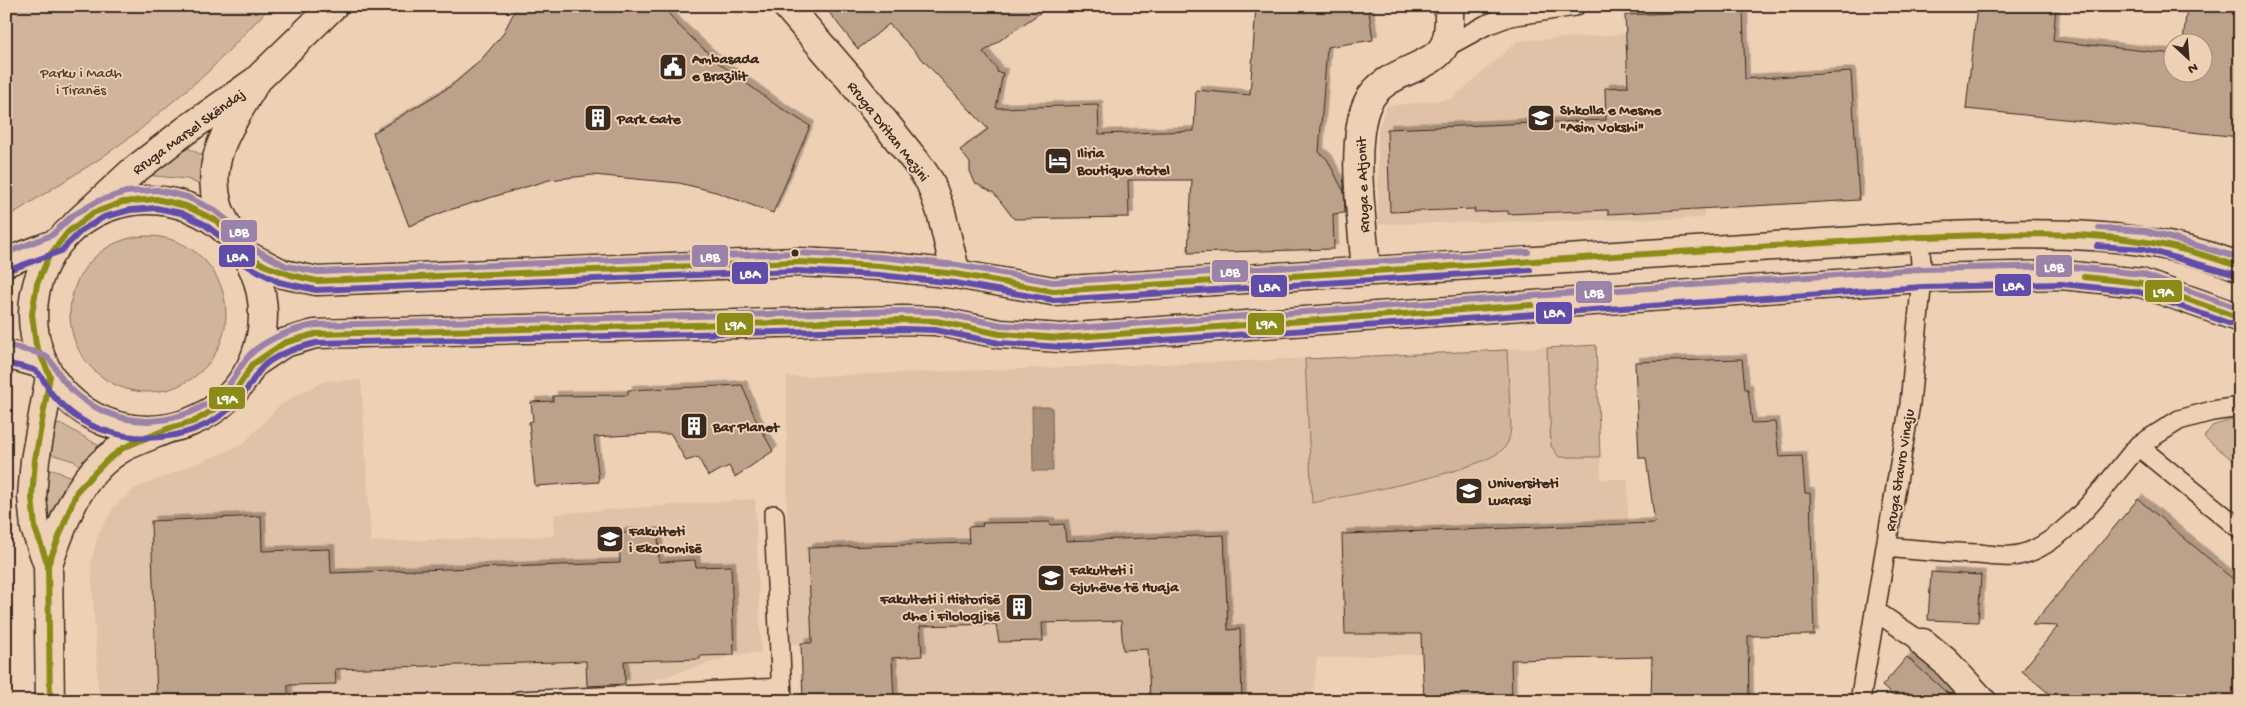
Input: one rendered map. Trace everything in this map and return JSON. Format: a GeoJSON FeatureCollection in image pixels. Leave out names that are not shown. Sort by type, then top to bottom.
{"type":"FeatureCollection","features":[{"type":"Feature","properties":{"kind":"main road","name":"Rruga Marsel Skëndaj"},"geometry":{"type":"LineString","coordinates":[[77,223],[132,172],[184,131],[256,81],[333,6]]}},
{"type":"Feature","properties":{"kind":"main road","name":"Rruga Dritan Mezini"},"geometry":{"type":"LineString","coordinates":[[787,6],[850,79],[918,163],[930,182],[941,212],[956,274]]}},
{"type":"Feature","properties":{"kind":"main road"},"geometry":{"type":"LineString","coordinates":[[1442,49],[1448,33],[1449,6]]}},
{"type":"Feature","properties":{"kind":"main road","name":"Rruga e Atjonit"},"geometry":{"type":"LineString","coordinates":[[1366,271],[1358,154],[1360,126],[1364,111],[1371,96],[1382,84],[1428,60],[1442,49]]}},
{"type":"Feature","properties":{"kind":"main road","name":"Rruga Marsel Skëndaj"},"geometry":{"type":"LineString","coordinates":[[231,234],[218,207],[214,182],[217,153],[256,81]]}},
{"type":"Feature","properties":{"kind":"main road"},"geometry":{"type":"LineString","coordinates":[[48,565],[73,500],[88,479],[123,448],[167,429],[194,421],[218,407],[238,387],[253,364],[262,337],[264,309],[259,282],[248,256],[231,234],[210,216],[184,205],[157,200],[128,201],[102,209],[77,223],[57,243],[43,264],[35,288],[32,314],[34,340],[46,370],[70,401],[91,416],[116,426],[141,431],[167,429]]}},
{"type":"Feature","properties":{"kind":"main road"},"geometry":{"type":"LineString","coordinates":[[248,256],[283,274],[317,281],[797,262],[880,266],[956,274],[1053,291],[1919,238],[2062,234],[2145,240],[2240,267]]}},
{"type":"Feature","properties":{"kind":"main road"},"geometry":{"type":"LineString","coordinates":[[6,262],[57,243]]}},
{"type":"Feature","properties":{"kind":"main road"},"geometry":{"type":"LineString","coordinates":[[253,364],[284,343],[314,334],[903,320],[936,321],[1000,334],[1061,338],[1922,278],[2062,275],[2141,283],[2240,318]]}},
{"type":"Feature","properties":{"kind":"main road"},"geometry":{"type":"LineString","coordinates":[[6,354],[46,370]]}},
{"type":"Feature","properties":{"kind":"main road"},"geometry":{"type":"LineString","coordinates":[[46,370],[32,497],[35,528],[48,565],[50,701]]}},
{"type":"Feature","properties":{"kind":"main road"},"geometry":{"type":"LineString","coordinates":[[1923,643],[1946,662],[1982,701]]}},
{"type":"Feature","properties":{"kind":"lane","name":"Rruga e Atjonit"},"geometry":{"type":"LineString","coordinates":[[1442,49],[1486,25],[1510,16],[1574,6]]}},
{"type":"Feature","properties":{"kind":"lane","name":"Rruga Stavro Vinaju"},"geometry":{"type":"LineString","coordinates":[[1860,701],[1910,404],[1922,278],[1919,238]]}},
{"type":"Feature","properties":{"kind":"lane"},"geometry":{"type":"LineString","coordinates":[[1887,547],[1933,552],[2013,556],[2032,550],[2051,540],[2078,517],[2138,446],[2179,420],[2212,411],[2240,407]]}},
{"type":"Feature","properties":{"kind":"lane"},"geometry":{"type":"LineString","coordinates":[[2138,446],[2240,529]]}},
{"type":"Feature","properties":{"kind":"lane"},"geometry":{"type":"LineString","coordinates":[[519,701],[782,694],[774,515]]}},
{"type":"Feature","properties":{"kind":"lane"},"geometry":{"type":"LineString","coordinates":[[1875,612],[1923,643]]}},
{"type":"Feature","properties":{"kind":"shaded area","name":"Shkolla e Mesme \"Asim Vokshi\""},"geometry":{"type":"Polygon","coordinates":[[[1626,34],[1700,97],[1704,218],[1378,224],[1378,129],[1387,106],[1452,99],[1518,41],[1626,34]]]}},
{"type":"Feature","properties":{"kind":"shaded area","name":"Fakulteti i Gjuhëve të Huaja"},"geometry":{"type":"Polygon","coordinates":[[[1596,345],[1601,479],[1628,479],[1628,524],[1655,523],[1683,657],[1567,659],[1565,648],[1317,658],[1312,701],[803,701],[801,644],[791,644],[787,514],[787,377],[1250,361],[1596,345]]]}},
{"type":"Feature","properties":{"kind":"shaded area","name":"Fakulteti i Ekonomisë"},"geometry":{"type":"Polygon","coordinates":[[[361,380],[371,542],[555,536],[554,514],[755,499],[761,652],[734,655],[625,689],[274,701],[99,701],[91,562],[98,535],[114,507],[136,488],[242,445],[278,407],[297,395],[325,381],[361,380]]]}},
{"type":"Feature","properties":{"kind":"shaded area"},"geometry":{"type":"Polygon","coordinates":[[[1032,407],[1052,407],[1053,471],[1033,471],[1032,407]]]}},
{"type":"Feature","properties":{"kind":"green space","name":"Parku i Madh i Tiranës"},"geometry":{"type":"Polygon","coordinates":[[[6,6],[271,6],[209,71],[137,132],[101,158],[6,218],[6,6]]]}},
{"type":"Feature","properties":{"kind":"green space"},"geometry":{"type":"Polygon","coordinates":[[[186,147],[202,155],[203,186],[187,179],[145,175],[186,147]]]}},
{"type":"Feature","properties":{"kind":"green space"},"geometry":{"type":"Polygon","coordinates":[[[148,236],[178,242],[203,259],[220,284],[226,314],[220,344],[203,369],[178,386],[148,392],[118,386],[93,369],[76,344],[70,314],[76,284],[93,259],[118,242],[148,236]]]}},
{"type":"Feature","properties":{"kind":"green space"},"geometry":{"type":"Polygon","coordinates":[[[1596,345],[1600,457],[1559,457],[1551,446],[1547,348],[1596,345]]]}},
{"type":"Feature","properties":{"kind":"green space"},"geometry":{"type":"Polygon","coordinates":[[[1507,350],[1511,428],[1510,437],[1503,449],[1490,458],[1442,474],[1312,503],[1305,359],[1507,350]]]}},
{"type":"Feature","properties":{"kind":"green space"},"geometry":{"type":"Polygon","coordinates":[[[2240,417],[2240,466],[2204,437],[2212,426],[2240,417]]]}},
{"type":"Feature","properties":{"kind":"green space"},"geometry":{"type":"Polygon","coordinates":[[[62,424],[103,448],[83,468],[74,461],[47,453],[50,435],[55,425],[62,424]]]}},
{"type":"Feature","properties":{"kind":"green space"},"geometry":{"type":"Polygon","coordinates":[[[53,470],[74,478],[47,532],[46,471],[53,470]]]}},
{"type":"Feature","properties":{"kind":"building","name":"Park Gate"},"geometry":{"type":"Polygon","coordinates":[[[517,6],[663,6],[677,24],[720,64],[776,105],[810,126],[773,213],[716,192],[679,183],[593,175],[549,180],[446,211],[409,226],[373,133],[451,86],[479,62],[503,34],[517,6]]]}},
{"type":"Feature","properties":{"kind":"building"},"geometry":{"type":"Polygon","coordinates":[[[824,6],[1050,6],[983,52],[997,69],[997,72],[1003,73],[996,108],[1098,105],[1099,134],[1194,131],[1196,90],[1250,95],[1256,6],[1368,6],[1373,40],[1327,47],[1319,152],[1327,159],[1344,192],[1345,213],[1333,214],[1334,249],[1188,253],[1192,180],[1128,180],[1129,217],[1014,219],[994,193],[975,183],[970,171],[970,163],[960,150],[988,129],[889,24],[858,49],[824,6]]]}},
{"type":"Feature","properties":{"kind":"building"},"geometry":{"type":"Polygon","coordinates":[[[1977,6],[2056,6],[2053,41],[2164,53],[2164,82],[2214,82],[2214,32],[2184,32],[2187,6],[2240,6],[2240,137],[1966,109],[1977,6]]]}},
{"type":"Feature","properties":{"kind":"building","name":"Shkolla e Mesme \"Asim Vokshi\""},"geometry":{"type":"Polygon","coordinates":[[[1743,10],[1745,79],[1851,72],[1859,200],[1608,214],[1608,210],[1508,214],[1508,211],[1474,212],[1475,209],[1390,212],[1387,129],[1606,120],[1605,88],[1628,87],[1625,15],[1743,10]]]}},
{"type":"Feature","properties":{"kind":"building"},"geometry":{"type":"Polygon","coordinates":[[[1742,359],[1745,389],[1748,389],[1752,423],[1775,422],[1779,457],[1802,456],[1805,493],[1810,493],[1814,635],[1748,636],[1749,701],[1651,701],[1652,657],[1511,660],[1512,701],[1424,701],[1421,634],[1345,634],[1342,534],[1655,523],[1646,458],[1639,458],[1635,362],[1742,359]]]}},
{"type":"Feature","properties":{"kind":"building"},"geometry":{"type":"Polygon","coordinates":[[[742,385],[755,418],[773,451],[735,477],[729,466],[708,476],[698,457],[686,461],[671,434],[649,434],[594,437],[599,482],[535,486],[529,422],[533,421],[531,402],[553,401],[553,396],[628,395],[628,390],[742,385]]]}},
{"type":"Feature","properties":{"kind":"building"},"geometry":{"type":"Polygon","coordinates":[[[2138,499],[2240,585],[2240,701],[2058,701],[2022,671],[2058,626],[2032,625],[2138,499]]]}},
{"type":"Feature","properties":{"kind":"building"},"geometry":{"type":"Polygon","coordinates":[[[261,516],[262,551],[330,549],[331,573],[620,563],[619,533],[658,532],[659,562],[695,560],[696,567],[731,566],[734,655],[700,656],[700,659],[624,661],[625,684],[587,686],[586,661],[335,669],[336,684],[288,685],[288,701],[157,701],[151,521],[261,516]]]}},
{"type":"Feature","properties":{"kind":"building","name":"Fakulteti i Historisë dhe i Filologjisë"},"geometry":{"type":"Polygon","coordinates":[[[1050,522],[1051,525],[1064,524],[1066,541],[1224,535],[1228,630],[1240,629],[1242,701],[1150,701],[1148,649],[1123,650],[1121,621],[1042,623],[1043,641],[999,642],[996,624],[920,626],[922,656],[892,658],[894,701],[803,701],[801,643],[812,643],[808,548],[969,543],[968,527],[983,526],[982,523],[1050,522]]]}},
{"type":"Feature","properties":{"kind":"building"},"geometry":{"type":"Polygon","coordinates":[[[1931,572],[1981,575],[1978,622],[1928,620],[1931,572]]]}},
{"type":"Feature","properties":{"kind":"building"},"geometry":{"type":"Polygon","coordinates":[[[1907,657],[1956,701],[1899,701],[1882,686],[1907,657]]]}},
{"type":"Feature","properties":{"kind":"transit line","name":"L8B"},"geometry":{"type":"LineString","coordinates":[[6,253],[52,235],[72,216],[98,201],[126,192],[157,190],[187,197],[214,210],[237,228],[254,249],[286,266],[318,272],[797,253],[880,257],[957,265],[1053,282],[1528,252]]}},
{"type":"Feature","properties":{"kind":"transit line","name":"L9A"},"geometry":{"type":"LineString","coordinates":[[50,701],[48,565],[35,528],[32,497],[35,460],[50,376],[36,345],[32,314],[37,284],[49,256],[68,232],[93,213],[123,202],[156,199],[186,206],[215,220],[231,233],[247,255],[266,266],[291,275],[317,281],[797,262],[880,266],[956,274],[1053,291],[1919,237],[2011,234],[2072,235],[2133,240],[2182,249],[2240,267]]}},
{"type":"Feature","properties":{"kind":"transit line","name":"L8A"},"geometry":{"type":"LineString","coordinates":[[9,270],[61,251],[82,230],[104,217],[130,210],[156,208],[181,213],[204,224],[225,240],[242,263],[279,282],[316,290],[797,271],[879,275],[955,283],[1054,300],[1530,270]]}},
{"type":"Feature","properties":{"kind":"transit line","name":"L8B"},"geometry":{"type":"LineString","coordinates":[[2099,228],[2146,231],[2240,258]]}},
{"type":"Feature","properties":{"kind":"transit line","name":"L8A"},"geometry":{"type":"LineString","coordinates":[[2097,246],[2144,249],[2237,275]]}},
{"type":"Feature","properties":{"kind":"transit line","name":"L8B"},"geometry":{"type":"LineString","coordinates":[[8,346],[40,354],[48,358],[69,387],[83,399],[98,408],[123,418],[151,421],[180,416],[206,404],[228,386],[247,358],[255,350],[284,334],[315,325],[903,311],[937,312],[1001,325],[1061,329],[1921,269],[2062,266],[2142,274],[2240,309]]}},
{"type":"Feature","properties":{"kind":"transit line","name":"L9A"},"geometry":{"type":"LineString","coordinates":[[2084,277],[2141,283],[2240,318]]}},
{"type":"Feature","properties":{"kind":"transit line","name":"L8A"},"geometry":{"type":"LineString","coordinates":[[6,363],[36,371],[62,405],[88,424],[121,435],[156,437],[174,435],[208,423],[223,414],[237,402],[262,367],[267,363],[291,350],[316,343],[903,329],[935,330],[999,343],[1062,347],[1922,287],[2062,284],[2139,292],[2237,326]]}},
{"type":"Feature","properties":{"kind":"transit line","name":"L9A"},"geometry":{"type":"LineString","coordinates":[[48,573],[48,565],[77,491],[106,461],[123,448],[167,429],[195,421],[218,407],[238,387],[253,364],[284,343],[315,334],[903,320],[936,321],[1000,334],[1061,338],[1532,305]]}},
{"type":"Feature","properties":{"kind":"place","name":"Ambasada e Brazilit"},"geometry":{"type":"Point","coordinates":[673,67]}},
{"type":"Feature","properties":{"kind":"place","name":"Park Gate"},"geometry":{"type":"Point","coordinates":[598,118]}},
{"type":"Feature","properties":{"kind":"place","name":"Shkolla e Mesme \"Asim Vokshi\""},"geometry":{"type":"Point","coordinates":[1541,118]}},
{"type":"Feature","properties":{"kind":"place","name":"Iliria Boutique Hotel"},"geometry":{"type":"Point","coordinates":[1058,161]}},
{"type":"Feature","properties":{"kind":"place","name":"Bar Planet"},"geometry":{"type":"Point","coordinates":[694,426]}},
{"type":"Feature","properties":{"kind":"place","name":"Universiteti Luarasi"},"geometry":{"type":"Point","coordinates":[1469,491]}},
{"type":"Feature","properties":{"kind":"place","name":"Fakulteti i Ekonomisë"},"geometry":{"type":"Point","coordinates":[610,539]}},
{"type":"Feature","properties":{"kind":"place","name":"Fakulteti i Gjuhëve të Huaja"},"geometry":{"type":"Point","coordinates":[1051,578]}},
{"type":"Feature","properties":{"kind":"place","name":"Fakulteti i Historisë dhe i Filologjisë"},"geometry":{"type":"Point","coordinates":[1019,607]}}]}
